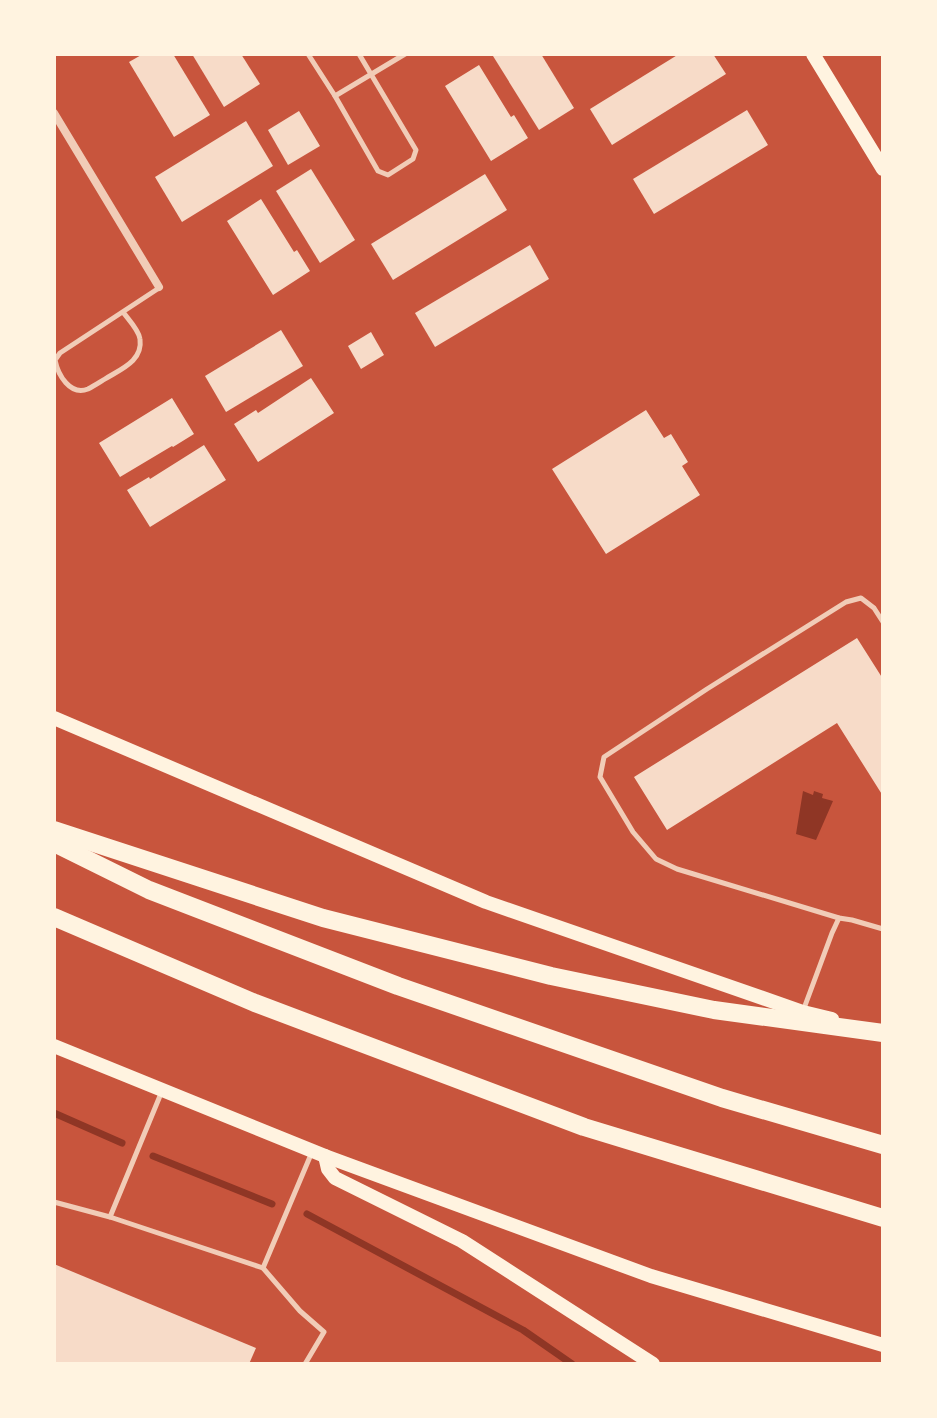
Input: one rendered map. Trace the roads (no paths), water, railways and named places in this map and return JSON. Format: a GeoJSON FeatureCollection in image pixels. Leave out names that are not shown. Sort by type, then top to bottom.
{"type":"FeatureCollection","features":[{"type":"Feature","properties":{"kind":"highway"},"geometry":{"type":"LineString","coordinates":[[54,830],[323,918],[551,976],[714,1010],[883,1032]]}},
{"type":"Feature","properties":{"kind":"highway"},"geometry":{"type":"LineString","coordinates":[[54,843],[149,890],[398,986],[722,1098],[883,1145]]}},
{"type":"Feature","properties":{"kind":"highway"},"geometry":{"type":"LineString","coordinates":[[54,917],[255,1003],[584,1127],[883,1218]]}},
{"type":"Feature","properties":{"kind":"main road"},"geometry":{"type":"LineString","coordinates":[[813,54],[883,169]]}},
{"type":"Feature","properties":{"kind":"main road"},"geometry":{"type":"LineString","coordinates":[[54,718],[486,902],[803,1012],[883,1032]]}},
{"type":"Feature","properties":{"kind":"main road"},"geometry":{"type":"LineString","coordinates":[[54,1046],[319,1154],[651,1276],[883,1345]]}},
{"type":"Feature","properties":{"kind":"main road"},"geometry":{"type":"LineString","coordinates":[[319,1154],[335,1178],[462,1241],[653,1364]]}},
{"type":"Feature","properties":{"kind":"street"},"geometry":{"type":"LineString","coordinates":[[54,113],[159,287]]}},
{"type":"Feature","properties":{"kind":"lane"},"geometry":{"type":"LineString","coordinates":[[308,54],[378,171],[388,175],[413,159],[416,150],[359,54]]}},
{"type":"Feature","properties":{"kind":"lane"},"geometry":{"type":"LineString","coordinates":[[335,96],[405,54]]}},
{"type":"Feature","properties":{"kind":"lane"},"geometry":{"type":"LineString","coordinates":[[123,312],[140,336],[139,353],[130,364],[87,390],[69,386],[58,372],[55,360],[60,353],[159,287]]}},
{"type":"Feature","properties":{"kind":"lane"},"geometry":{"type":"LineString","coordinates":[[883,622],[874,608],[861,598],[846,602],[604,757],[600,777],[633,832],[656,859],[677,869],[883,929]]}},
{"type":"Feature","properties":{"kind":"lane"},"geometry":{"type":"LineString","coordinates":[[803,1012],[839,918]]}},
{"type":"Feature","properties":{"kind":"lane"},"geometry":{"type":"LineString","coordinates":[[110,1217],[163,1089]]}},
{"type":"Feature","properties":{"kind":"lane"},"geometry":{"type":"LineString","coordinates":[[263,1268],[319,1154]]}},
{"type":"Feature","properties":{"kind":"lane"},"geometry":{"type":"LineString","coordinates":[[54,1202],[110,1217],[263,1268],[300,1311],[324,1332],[305,1364]]}},
{"type":"Feature","properties":{"kind":"waterway"},"geometry":{"type":"LineString","coordinates":[[54,1113],[122,1143]]}},
{"type":"Feature","properties":{"kind":"waterway"},"geometry":{"type":"LineString","coordinates":[[153,1156],[272,1204]]}},
{"type":"Feature","properties":{"kind":"waterway"},"geometry":{"type":"LineString","coordinates":[[307,1214],[523,1330],[572,1364]]}}]}
